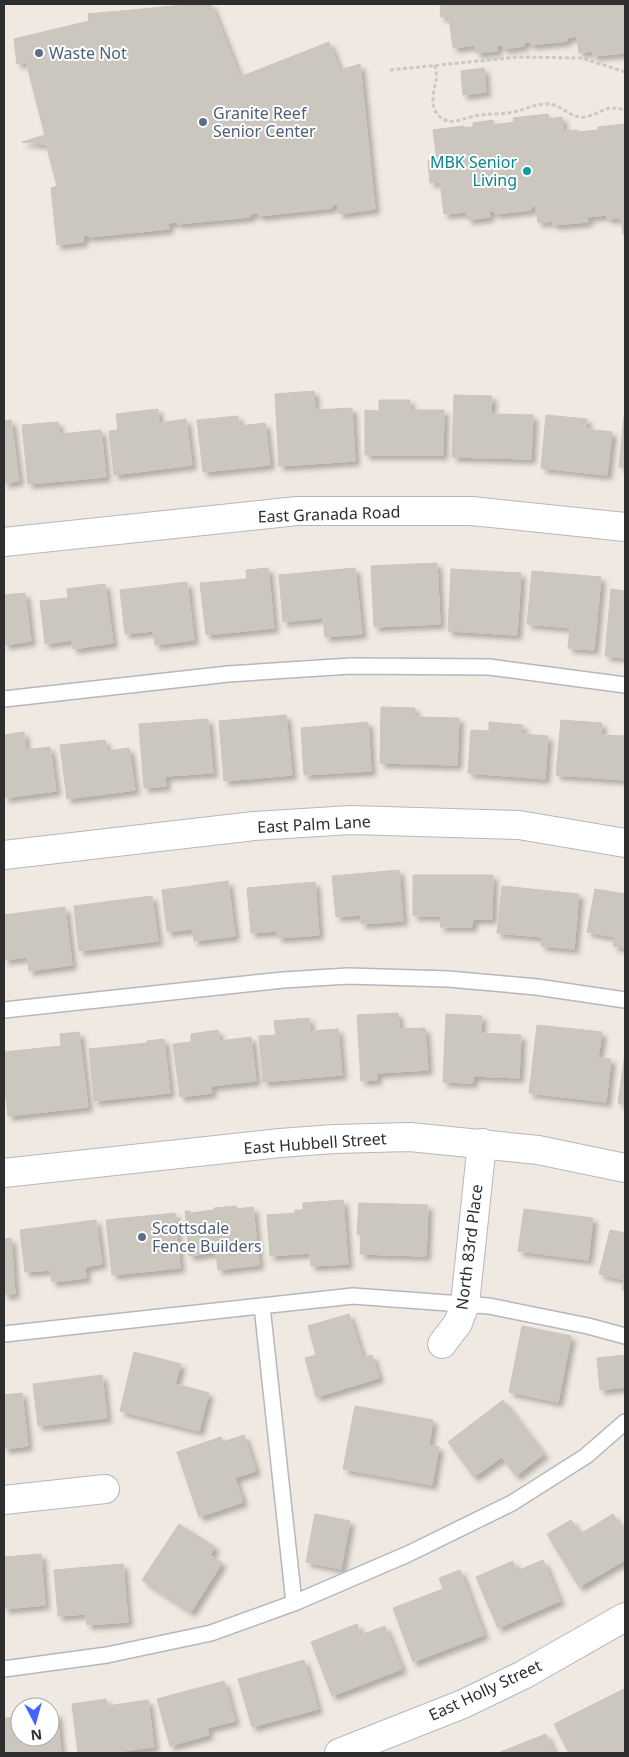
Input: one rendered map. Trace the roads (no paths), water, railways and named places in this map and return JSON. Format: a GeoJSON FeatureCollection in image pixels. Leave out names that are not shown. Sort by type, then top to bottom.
{"type":"FeatureCollection","features":[{"type":"Feature","properties":{"kind":"street","name":"East Granada Road"},"geometry":{"type":"LineString","coordinates":[[4,542],[297,511],[472,512],[625,527]]}},
{"type":"Feature","properties":{"kind":"street","name":"East Palm Lane"},"geometry":{"type":"LineString","coordinates":[[4,855],[254,826],[351,820],[519,825],[625,843]]}},
{"type":"Feature","properties":{"kind":"street","name":"East Hubbell Street"},"geometry":{"type":"LineString","coordinates":[[4,1173],[270,1144],[334,1139],[410,1137],[538,1150],[625,1168]]}},
{"type":"Feature","properties":{"kind":"street","name":"North 83rd Place"},"geometry":{"type":"LineString","coordinates":[[442,1344],[458,1323],[465,1304],[482,1143]]}},
{"type":"Feature","properties":{"kind":"street"},"geometry":{"type":"LineString","coordinates":[[4,1500],[105,1489]]}},
{"type":"Feature","properties":{"kind":"street","name":"East Holly Street"},"geometry":{"type":"LineString","coordinates":[[339,1753],[463,1704],[523,1675],[625,1616]]}},
{"type":"Feature","properties":{"kind":"lane"},"geometry":{"type":"LineString","coordinates":[[4,699],[228,674],[351,666],[489,667],[625,685]]}},
{"type":"Feature","properties":{"kind":"lane"},"geometry":{"type":"LineString","coordinates":[[4,1010],[283,980],[348,976],[448,979],[537,987],[625,1000]]}},
{"type":"Feature","properties":{"kind":"lane"},"geometry":{"type":"LineString","coordinates":[[4,1334],[353,1296],[494,1307],[588,1326],[625,1336]]}},
{"type":"Feature","properties":{"kind":"lane"},"geometry":{"type":"LineString","coordinates":[[262,1306],[294,1603]]}},
{"type":"Feature","properties":{"kind":"lane"},"geometry":{"type":"LineString","coordinates":[[4,1669],[107,1655],[210,1633],[294,1603],[408,1554],[512,1503],[586,1456],[625,1422]]}},
{"type":"Feature","properties":{"kind":"place","name":"Waste Not"},"geometry":{"type":"Point","coordinates":[39,53]}},
{"type":"Feature","properties":{"kind":"place","name":"Granite Reef Senior Center"},"geometry":{"type":"Point","coordinates":[203,122]}},
{"type":"Feature","properties":{"kind":"place","name":"MBK Senior Living"},"geometry":{"type":"Point","coordinates":[527,171]}},
{"type":"Feature","properties":{"kind":"place","name":"Scottsdale Fence Builders"},"geometry":{"type":"Point","coordinates":[142,1237]}}]}
